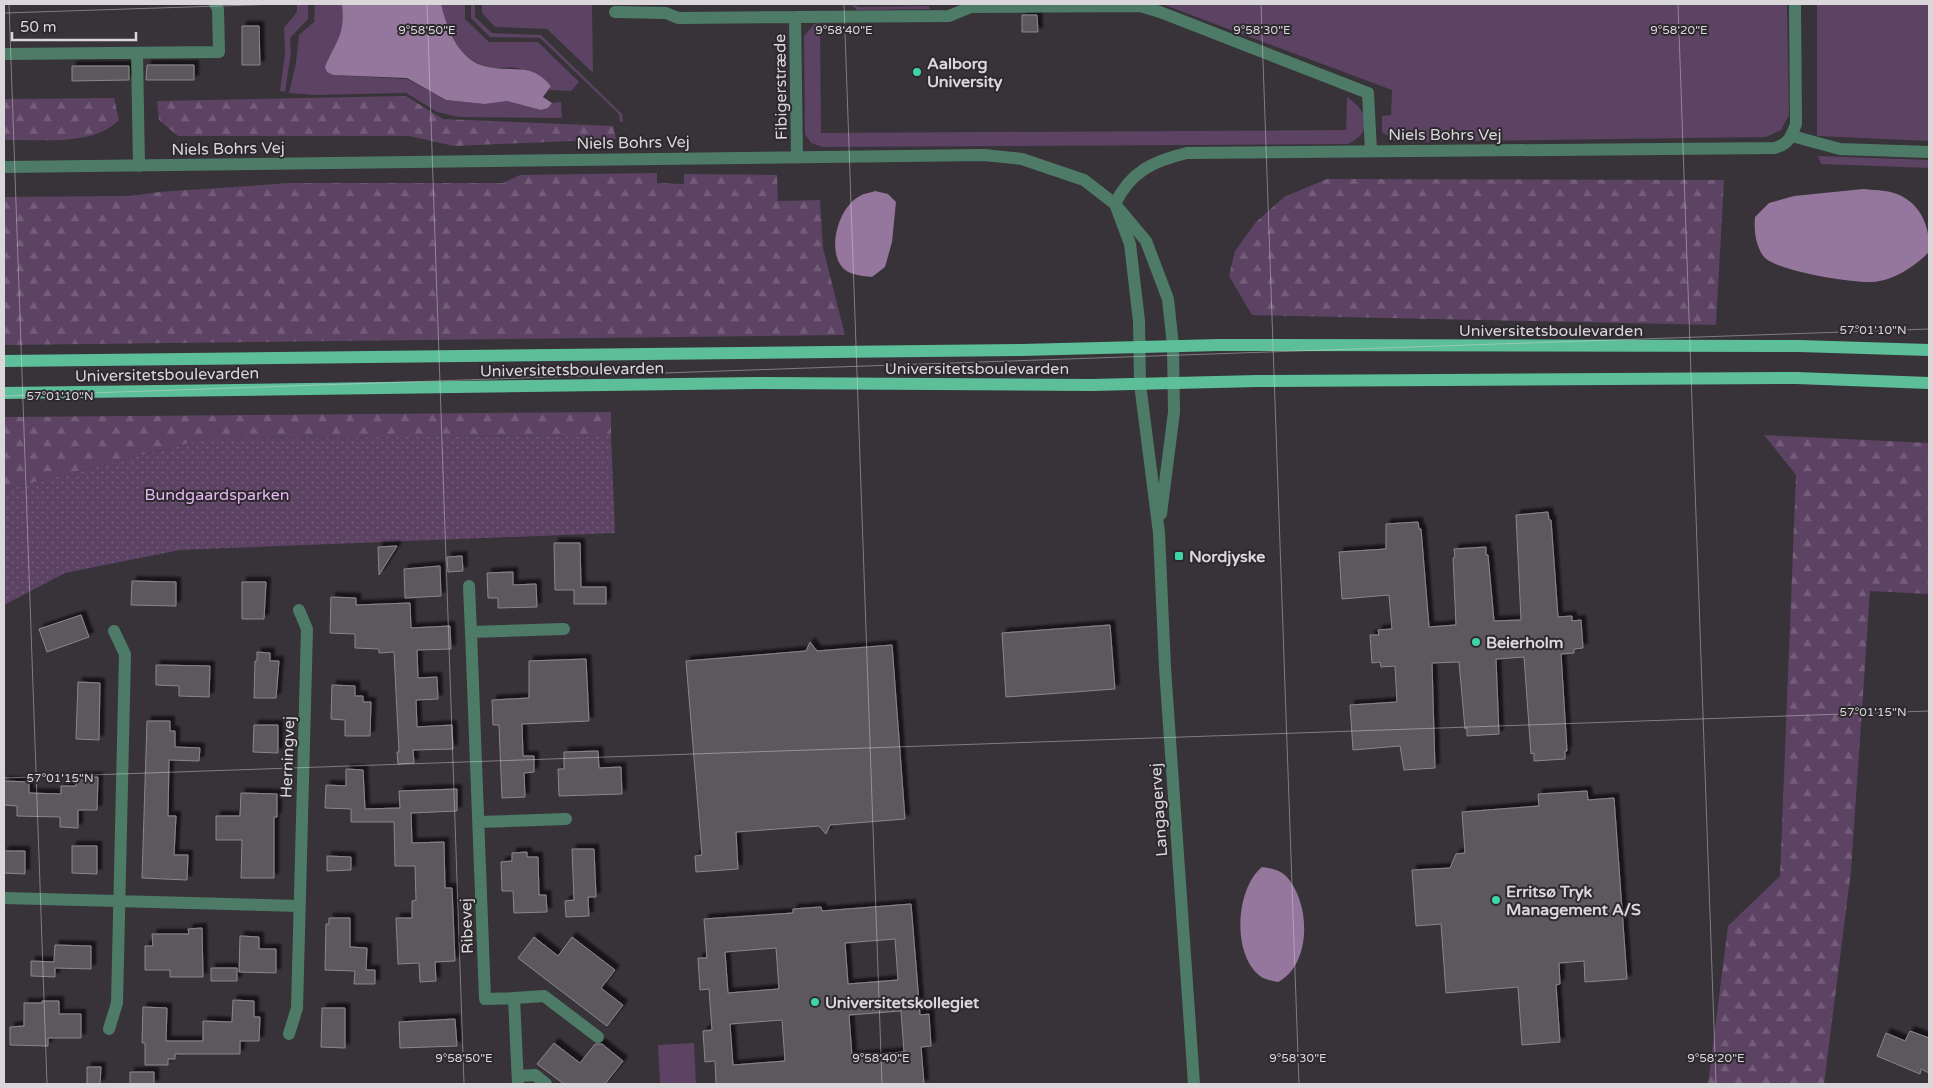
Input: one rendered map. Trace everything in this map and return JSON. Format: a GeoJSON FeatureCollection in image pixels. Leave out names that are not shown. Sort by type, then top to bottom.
{"type":"FeatureCollection","features":[{"type":"Feature","properties":{"kind":"main road","name":"Universitetsboulevarden"},"geometry":{"type":"LineString","coordinates":[[4,361],[1173,346],[1799,346],[1929,350]]}},
{"type":"Feature","properties":{"kind":"main road"},"geometry":{"type":"LineString","coordinates":[[1174,383],[1776,378],[1929,383]]}},
{"type":"Feature","properties":{"kind":"main road","name":"Universitetsboulevarden"},"geometry":{"type":"LineString","coordinates":[[4,393],[758,383],[1174,383]]}},
{"type":"Feature","properties":{"kind":"street"},"geometry":{"type":"LineString","coordinates":[[4,54],[219,52],[218,9],[215,4]]}},
{"type":"Feature","properties":{"kind":"street"},"geometry":{"type":"LineString","coordinates":[[1795,4],[1796,124],[1792,136],[1840,148],[1929,152]]}},
{"type":"Feature","properties":{"kind":"street","name":"Fibigerstræde"},"geometry":{"type":"LineString","coordinates":[[615,12],[666,13],[678,18],[949,16],[971,7],[1140,6],[1368,93],[1371,151]]}},
{"type":"Feature","properties":{"kind":"street","name":"Fibigerstræde"},"geometry":{"type":"LineString","coordinates":[[795,17],[797,157]]}},
{"type":"Feature","properties":{"kind":"street"},"geometry":{"type":"LineString","coordinates":[[137,53],[139,166]]}},
{"type":"Feature","properties":{"kind":"street","name":"Niels Bohrs Vej"},"geometry":{"type":"LineString","coordinates":[[1115,204],[1131,180],[1157,160],[1186,153],[1774,148],[1785,145],[1792,136]]}},
{"type":"Feature","properties":{"kind":"street","name":"Niels Bohrs Vej"},"geometry":{"type":"LineString","coordinates":[[4,167],[984,155],[1022,159],[1084,180],[1115,204],[1146,241],[1168,299],[1173,363]]}},
{"type":"Feature","properties":{"kind":"street"},"geometry":{"type":"LineString","coordinates":[[1115,204],[1130,244],[1140,347]]}},
{"type":"Feature","properties":{"kind":"street","name":"Langagervej"},"geometry":{"type":"LineString","coordinates":[[1140,347],[1140,384],[1159,533],[1166,676],[1194,1084]]}},
{"type":"Feature","properties":{"kind":"street","name":"Langagervej"},"geometry":{"type":"LineString","coordinates":[[1159,533],[1174,412],[1173,363]]}},
{"type":"Feature","properties":{"kind":"street","name":"Ribevej"},"geometry":{"type":"LineString","coordinates":[[469,586],[485,999],[544,996],[598,1036]]}},
{"type":"Feature","properties":{"kind":"street","name":"Herningvej"},"geometry":{"type":"LineString","coordinates":[[289,1034],[297,1008],[307,629],[299,610]]}},
{"type":"Feature","properties":{"kind":"street"},"geometry":{"type":"LineString","coordinates":[[471,632],[564,629]]}},
{"type":"Feature","properties":{"kind":"street"},"geometry":{"type":"LineString","coordinates":[[109,1029],[117,1004],[125,654],[114,631]]}},
{"type":"Feature","properties":{"kind":"street"},"geometry":{"type":"LineString","coordinates":[[479,822],[566,819]]}},
{"type":"Feature","properties":{"kind":"street"},"geometry":{"type":"LineString","coordinates":[[4,898],[299,906]]}},
{"type":"Feature","properties":{"kind":"street"},"geometry":{"type":"LineString","coordinates":[[514,998],[518,1080],[535,1075],[546,1084]]}},
{"type":"Feature","properties":{"kind":"green space"},"geometry":{"type":"Polygon","coordinates":[[[297,4],[308,4],[308,19],[290,38],[291,53],[285,92],[280,91],[285,53],[284,28],[297,12],[297,4]]]}},
{"type":"Feature","properties":{"kind":"green space"},"geometry":{"type":"Polygon","coordinates":[[[315,4],[342,4],[341,33],[328,59],[333,75],[407,79],[446,100],[485,104],[507,101],[541,110],[548,108],[552,103],[561,102],[562,118],[458,117],[437,112],[406,93],[314,95],[289,93],[296,63],[299,35],[314,22],[315,4]]]}},
{"type":"Feature","properties":{"kind":"green space"},"geometry":{"type":"Polygon","coordinates":[[[441,4],[465,4],[465,19],[489,42],[538,42],[579,82],[571,91],[549,90],[551,85],[521,69],[511,67],[493,68],[472,60],[457,45],[452,36],[441,4]]]}},
{"type":"Feature","properties":{"kind":"green space"},"geometry":{"type":"Polygon","coordinates":[[[471,4],[475,4],[475,17],[492,33],[541,35],[622,114],[623,122],[620,122],[619,114],[540,38],[490,37],[471,18],[471,4]]]}},
{"type":"Feature","properties":{"kind":"green space"},"geometry":{"type":"Polygon","coordinates":[[[482,4],[592,4],[593,73],[547,29],[495,27],[482,13],[482,4]]]}},
{"type":"Feature","properties":{"kind":"green space"},"geometry":{"type":"Polygon","coordinates":[[[851,4],[859,7],[929,6],[930,9],[857,10],[851,4]]]}},
{"type":"Feature","properties":{"kind":"green space"},"geometry":{"type":"Polygon","coordinates":[[[1162,4],[1787,4],[1789,115],[1781,130],[1766,137],[1397,142],[1382,132],[1382,116],[1391,115],[1392,90],[1162,4]]]}},
{"type":"Feature","properties":{"kind":"green space"},"geometry":{"type":"Polygon","coordinates":[[[1817,4],[1929,4],[1929,141],[1817,136],[1817,4]]]}},
{"type":"Feature","properties":{"kind":"green space"},"geometry":{"type":"Polygon","coordinates":[[[820,23],[821,133],[1346,130],[1347,97],[1360,108],[1366,121],[1365,127],[1357,139],[1348,144],[823,147],[811,143],[805,134],[804,36],[814,24],[820,23]]]}},
{"type":"Feature","properties":{"kind":"green space"},"geometry":{"type":"Polygon","coordinates":[[[406,96],[443,119],[613,126],[616,139],[454,146],[409,136],[178,136],[159,120],[157,101],[406,96]]]}},
{"type":"Feature","properties":{"kind":"green space"},"geometry":{"type":"Polygon","coordinates":[[[114,98],[119,120],[108,129],[95,134],[65,140],[4,140],[4,99],[114,98]]]}},
{"type":"Feature","properties":{"kind":"green space"},"geometry":{"type":"Polygon","coordinates":[[[1818,156],[1929,160],[1929,168],[1821,164],[1818,156]]]}},
{"type":"Feature","properties":{"kind":"green space"},"geometry":{"type":"Polygon","coordinates":[[[657,173],[657,183],[684,184],[684,174],[777,175],[778,201],[820,200],[823,248],[845,335],[4,345],[4,197],[130,196],[159,192],[291,183],[503,183],[520,175],[657,173]]]}},
{"type":"Feature","properties":{"kind":"green space"},"geometry":{"type":"Polygon","coordinates":[[[1327,179],[1724,180],[1716,325],[1252,315],[1229,276],[1235,251],[1256,222],[1284,197],[1327,179]]]}},
{"type":"Feature","properties":{"kind":"green space"},"geometry":{"type":"Polygon","coordinates":[[[611,412],[611,436],[210,438],[4,490],[4,417],[611,412]]]}},
{"type":"Feature","properties":{"kind":"green space"},"geometry":{"type":"Polygon","coordinates":[[[1764,435],[1929,443],[1929,594],[1870,591],[1851,871],[1824,1084],[1708,1084],[1728,926],[1780,876],[1796,475],[1764,435]]]}},
{"type":"Feature","properties":{"kind":"green space","name":"Bundgaardsparken"},"geometry":{"type":"Polygon","coordinates":[[[611,436],[615,533],[180,550],[65,573],[4,605],[4,490],[210,438],[611,436]]]}},
{"type":"Feature","properties":{"kind":"green space"},"geometry":{"type":"Polygon","coordinates":[[[694,1043],[696,1084],[660,1084],[658,1045],[694,1043]]]}},
{"type":"Feature","properties":{"kind":"shaded area"},"geometry":{"type":"Polygon","coordinates":[[[342,4],[441,4],[452,36],[464,54],[482,66],[525,70],[538,74],[551,86],[543,97],[552,103],[548,108],[541,110],[507,101],[485,104],[446,100],[407,78],[333,75],[327,72],[325,67],[341,31],[342,4]]]}},
{"type":"Feature","properties":{"kind":"shaded area"},"geometry":{"type":"Polygon","coordinates":[[[1863,189],[1887,191],[1903,197],[1911,202],[1922,216],[1928,233],[1929,252],[1910,268],[1888,279],[1862,282],[1798,271],[1783,267],[1764,257],[1756,237],[1755,217],[1769,203],[1794,196],[1863,189]]]}},
{"type":"Feature","properties":{"kind":"shaded area"},"geometry":{"type":"Polygon","coordinates":[[[875,191],[888,194],[896,202],[892,242],[885,267],[872,277],[860,276],[852,274],[843,268],[838,260],[835,240],[837,229],[846,209],[862,195],[875,191]]]}},
{"type":"Feature","properties":{"kind":"shaded area"},"geometry":{"type":"Polygon","coordinates":[[[1262,867],[1278,871],[1286,876],[1300,901],[1303,917],[1302,948],[1297,962],[1289,973],[1278,982],[1263,978],[1253,968],[1246,955],[1242,940],[1240,923],[1246,891],[1253,877],[1262,867]]]}},
{"type":"Feature","properties":{"kind":"building"},"geometry":{"type":"Polygon","coordinates":[[[1022,15],[1037,15],[1038,32],[1022,32],[1022,15]]]}},
{"type":"Feature","properties":{"kind":"building"},"geometry":{"type":"Polygon","coordinates":[[[242,26],[259,26],[260,65],[242,65],[242,26]]]}},
{"type":"Feature","properties":{"kind":"building"},"geometry":{"type":"Polygon","coordinates":[[[147,65],[194,65],[194,80],[146,80],[147,65]]]}},
{"type":"Feature","properties":{"kind":"building"},"geometry":{"type":"Polygon","coordinates":[[[72,66],[129,66],[129,80],[72,81],[72,66]]]}},
{"type":"Feature","properties":{"kind":"building","name":"Beierholm"},"geometry":{"type":"Polygon","coordinates":[[[1548,512],[1549,520],[1551,520],[1558,617],[1572,616],[1572,621],[1581,620],[1583,648],[1574,649],[1574,653],[1561,654],[1567,751],[1565,751],[1565,759],[1534,761],[1534,753],[1531,754],[1524,657],[1496,659],[1499,734],[1467,736],[1459,662],[1432,663],[1435,768],[1404,770],[1400,746],[1353,750],[1350,705],[1397,702],[1395,666],[1381,667],[1380,662],[1372,663],[1370,635],[1379,635],[1378,630],[1392,629],[1389,595],[1342,599],[1339,552],[1386,549],[1386,524],[1418,522],[1419,529],[1421,529],[1429,627],[1456,625],[1454,549],[1486,547],[1494,621],[1521,620],[1516,515],[1548,512]]]}},
{"type":"Feature","properties":{"kind":"building"},"geometry":{"type":"Polygon","coordinates":[[[554,543],[580,543],[581,587],[606,587],[606,604],[574,604],[574,590],[555,590],[554,543]]]}},
{"type":"Feature","properties":{"kind":"building"},"geometry":{"type":"Polygon","coordinates":[[[397,546],[379,575],[378,547],[397,546]]]}},
{"type":"Feature","properties":{"kind":"building"},"geometry":{"type":"Polygon","coordinates":[[[462,556],[463,571],[448,572],[447,557],[462,556]]]}},
{"type":"Feature","properties":{"kind":"building"},"geometry":{"type":"Polygon","coordinates":[[[440,566],[441,596],[405,598],[404,569],[440,566]]]}},
{"type":"Feature","properties":{"kind":"building"},"geometry":{"type":"Polygon","coordinates":[[[513,572],[513,585],[536,584],[537,607],[498,608],[498,598],[488,598],[487,573],[513,572]]]}},
{"type":"Feature","properties":{"kind":"building"},"geometry":{"type":"Polygon","coordinates":[[[132,581],[176,582],[176,606],[131,605],[132,581]]]}},
{"type":"Feature","properties":{"kind":"building"},"geometry":{"type":"Polygon","coordinates":[[[242,582],[266,582],[264,619],[242,619],[242,582]]]}},
{"type":"Feature","properties":{"kind":"building"},"geometry":{"type":"Polygon","coordinates":[[[331,597],[356,598],[356,605],[410,603],[411,628],[450,626],[451,649],[417,650],[418,678],[437,677],[438,699],[416,700],[417,727],[452,725],[453,749],[413,750],[414,763],[398,764],[394,652],[379,653],[379,649],[355,648],[355,634],[330,633],[331,597]]]}},
{"type":"Feature","properties":{"kind":"building"},"geometry":{"type":"Polygon","coordinates":[[[81,615],[89,637],[47,652],[39,629],[81,615]]]}},
{"type":"Feature","properties":{"kind":"building"},"geometry":{"type":"Polygon","coordinates":[[[1110,625],[1115,689],[1006,697],[1002,633],[1110,625]]]}},
{"type":"Feature","properties":{"kind":"building"},"geometry":{"type":"Polygon","coordinates":[[[810,642],[817,651],[892,645],[905,819],[830,825],[826,834],[819,826],[736,832],[738,869],[696,872],[695,856],[702,855],[686,661],[806,651],[810,642]]]}},
{"type":"Feature","properties":{"kind":"building"},"geometry":{"type":"Polygon","coordinates":[[[257,652],[270,653],[270,661],[279,661],[276,698],[254,698],[257,652]]]}},
{"type":"Feature","properties":{"kind":"building"},"geometry":{"type":"Polygon","coordinates":[[[586,659],[589,721],[522,724],[523,756],[534,756],[534,772],[524,773],[525,797],[502,798],[499,725],[493,725],[492,700],[529,698],[529,661],[586,659]]]}},
{"type":"Feature","properties":{"kind":"building"},"geometry":{"type":"Polygon","coordinates":[[[156,665],[210,666],[209,697],[179,696],[179,686],[156,685],[156,665]]]}},
{"type":"Feature","properties":{"kind":"building"},"geometry":{"type":"Polygon","coordinates":[[[78,682],[100,683],[99,740],[76,739],[78,682]]]}},
{"type":"Feature","properties":{"kind":"building"},"geometry":{"type":"Polygon","coordinates":[[[332,685],[355,686],[355,696],[363,696],[363,702],[371,702],[370,736],[345,736],[345,720],[331,719],[332,685]]]}},
{"type":"Feature","properties":{"kind":"building"},"geometry":{"type":"Polygon","coordinates":[[[147,721],[170,721],[170,731],[175,731],[175,747],[200,748],[199,761],[169,760],[168,816],[176,816],[174,855],[188,855],[187,880],[142,878],[147,721]]]}},
{"type":"Feature","properties":{"kind":"building"},"geometry":{"type":"Polygon","coordinates":[[[254,725],[278,725],[278,753],[253,752],[254,725]]]}},
{"type":"Feature","properties":{"kind":"building"},"geometry":{"type":"Polygon","coordinates":[[[598,751],[599,768],[621,767],[622,794],[559,796],[558,769],[564,769],[564,752],[598,751]]]}},
{"type":"Feature","properties":{"kind":"building"},"geometry":{"type":"Polygon","coordinates":[[[346,769],[363,770],[365,809],[400,808],[399,791],[457,789],[457,811],[411,813],[412,843],[444,842],[445,888],[452,888],[455,961],[435,962],[436,981],[420,982],[419,963],[398,964],[396,918],[412,918],[412,901],[416,900],[415,866],[395,866],[394,822],[351,822],[351,809],[325,808],[326,785],[346,786],[346,769]]]}},
{"type":"Feature","properties":{"kind":"building"},"geometry":{"type":"Polygon","coordinates":[[[76,777],[98,777],[97,810],[78,810],[78,828],[60,827],[60,817],[17,816],[17,806],[4,805],[4,781],[29,782],[29,793],[61,794],[61,786],[76,786],[76,777]]]}},
{"type":"Feature","properties":{"kind":"building"},"geometry":{"type":"Polygon","coordinates":[[[1587,791],[1588,800],[1614,798],[1627,979],[1585,982],[1584,961],[1559,963],[1560,984],[1556,985],[1560,1042],[1522,1045],[1518,987],[1446,993],[1441,924],[1416,926],[1412,870],[1450,868],[1456,854],[1465,853],[1462,812],[1539,806],[1538,794],[1587,791]]]}},
{"type":"Feature","properties":{"kind":"building"},"geometry":{"type":"Polygon","coordinates":[[[241,793],[277,794],[277,817],[274,817],[274,878],[241,878],[242,840],[216,840],[216,816],[240,816],[241,793]]]}},
{"type":"Feature","properties":{"kind":"building"},"geometry":{"type":"Polygon","coordinates":[[[72,846],[97,846],[97,874],[72,873],[72,846]]]}},
{"type":"Feature","properties":{"kind":"building"},"geometry":{"type":"Polygon","coordinates":[[[572,849],[594,849],[596,897],[588,897],[589,916],[566,917],[565,901],[574,900],[572,849]]]}},
{"type":"Feature","properties":{"kind":"building"},"geometry":{"type":"Polygon","coordinates":[[[4,851],[25,851],[25,874],[4,873],[4,851]]]}},
{"type":"Feature","properties":{"kind":"building"},"geometry":{"type":"Polygon","coordinates":[[[527,852],[527,857],[538,857],[539,895],[546,895],[547,912],[514,913],[513,891],[502,891],[501,862],[512,861],[512,853],[527,852]]]}},
{"type":"Feature","properties":{"kind":"building"},"geometry":{"type":"Polygon","coordinates":[[[327,856],[351,857],[351,870],[327,871],[327,856]]]}},
{"type":"Feature","properties":{"kind":"building","name":"Universitetskollegiet"},"geometry":{"type":"Polygon","coordinates":[[[911,904],[920,1015],[929,1014],[931,1046],[921,1047],[924,1084],[716,1084],[715,1061],[705,1062],[703,1031],[712,1030],[709,989],[700,990],[698,958],[707,958],[704,919],[793,913],[793,909],[806,908],[821,907],[822,911],[911,904]],[[895,939],[845,943],[848,984],[898,980],[895,939]],[[776,948],[725,952],[728,993],[779,989],[776,948]],[[901,1011],[849,1015],[852,1056],[904,1052],[901,1011]],[[782,1020],[730,1024],[733,1065],[785,1061],[782,1020]]]}},
{"type":"Feature","properties":{"kind":"building"},"geometry":{"type":"Polygon","coordinates":[[[329,918],[350,918],[350,947],[367,948],[366,970],[375,970],[375,984],[354,984],[355,971],[325,970],[326,924],[329,924],[329,918]]]}},
{"type":"Feature","properties":{"kind":"building"},"geometry":{"type":"Polygon","coordinates":[[[202,928],[203,977],[170,977],[170,970],[145,970],[145,946],[153,946],[152,934],[189,934],[188,929],[202,928]]]}},
{"type":"Feature","properties":{"kind":"building"},"geometry":{"type":"Polygon","coordinates":[[[240,936],[259,937],[259,949],[276,949],[276,973],[239,972],[240,936]]]}},
{"type":"Feature","properties":{"kind":"building"},"geometry":{"type":"Polygon","coordinates":[[[534,937],[558,956],[572,937],[615,970],[601,988],[623,1005],[607,1026],[518,958],[534,937]]]}},
{"type":"Feature","properties":{"kind":"building"},"geometry":{"type":"Polygon","coordinates":[[[55,945],[91,946],[91,969],[55,968],[55,977],[31,976],[31,961],[54,962],[55,945]]]}},
{"type":"Feature","properties":{"kind":"building"},"geometry":{"type":"Polygon","coordinates":[[[211,968],[237,968],[237,981],[211,981],[211,968]]]}},
{"type":"Feature","properties":{"kind":"building"},"geometry":{"type":"Polygon","coordinates":[[[233,1000],[254,1001],[254,1017],[260,1017],[259,1041],[240,1041],[240,1054],[175,1054],[175,1059],[168,1059],[168,1065],[145,1065],[145,1043],[142,1043],[143,1007],[167,1008],[166,1041],[203,1041],[203,1021],[232,1022],[233,1000]]]}},
{"type":"Feature","properties":{"kind":"building"},"geometry":{"type":"Polygon","coordinates":[[[42,1001],[59,1001],[59,1014],[81,1014],[81,1038],[48,1038],[48,1046],[10,1045],[10,1027],[24,1026],[24,1003],[42,1003],[42,1001]]]}},
{"type":"Feature","properties":{"kind":"building"},"geometry":{"type":"Polygon","coordinates":[[[322,1008],[345,1008],[345,1048],[321,1047],[322,1008]]]}},
{"type":"Feature","properties":{"kind":"building"},"geometry":{"type":"Polygon","coordinates":[[[455,1019],[457,1046],[400,1048],[399,1022],[455,1019]]]}},
{"type":"Feature","properties":{"kind":"building"},"geometry":{"type":"Polygon","coordinates":[[[1910,1031],[1929,1038],[1929,1073],[1921,1069],[1920,1074],[1877,1056],[1886,1033],[1905,1041],[1910,1031]]]}},
{"type":"Feature","properties":{"kind":"building"},"geometry":{"type":"Polygon","coordinates":[[[554,1043],[580,1063],[595,1044],[602,1044],[623,1061],[605,1084],[564,1084],[537,1064],[554,1043]]]}},
{"type":"Feature","properties":{"kind":"building"},"geometry":{"type":"Polygon","coordinates":[[[87,1067],[101,1067],[100,1084],[87,1084],[87,1067]]]}},
{"type":"Feature","properties":{"kind":"building"},"geometry":{"type":"Polygon","coordinates":[[[130,1072],[154,1072],[154,1084],[130,1084],[130,1072]]]}},
{"type":"Feature","properties":{"kind":"place","name":"Aalborg University"},"geometry":{"type":"Point","coordinates":[917,72]}},
{"type":"Feature","properties":{"kind":"place","name":"Nordjyske"},"geometry":{"type":"Point","coordinates":[1179,556]}},
{"type":"Feature","properties":{"kind":"place","name":"Beierholm"},"geometry":{"type":"Point","coordinates":[1476,642]}},
{"type":"Feature","properties":{"kind":"place","name":"Erritsø Tryk Management A/S"},"geometry":{"type":"Point","coordinates":[1496,900]}},
{"type":"Feature","properties":{"kind":"place","name":"Universitetskollegiet"},"geometry":{"type":"Point","coordinates":[815,1002]}}]}
